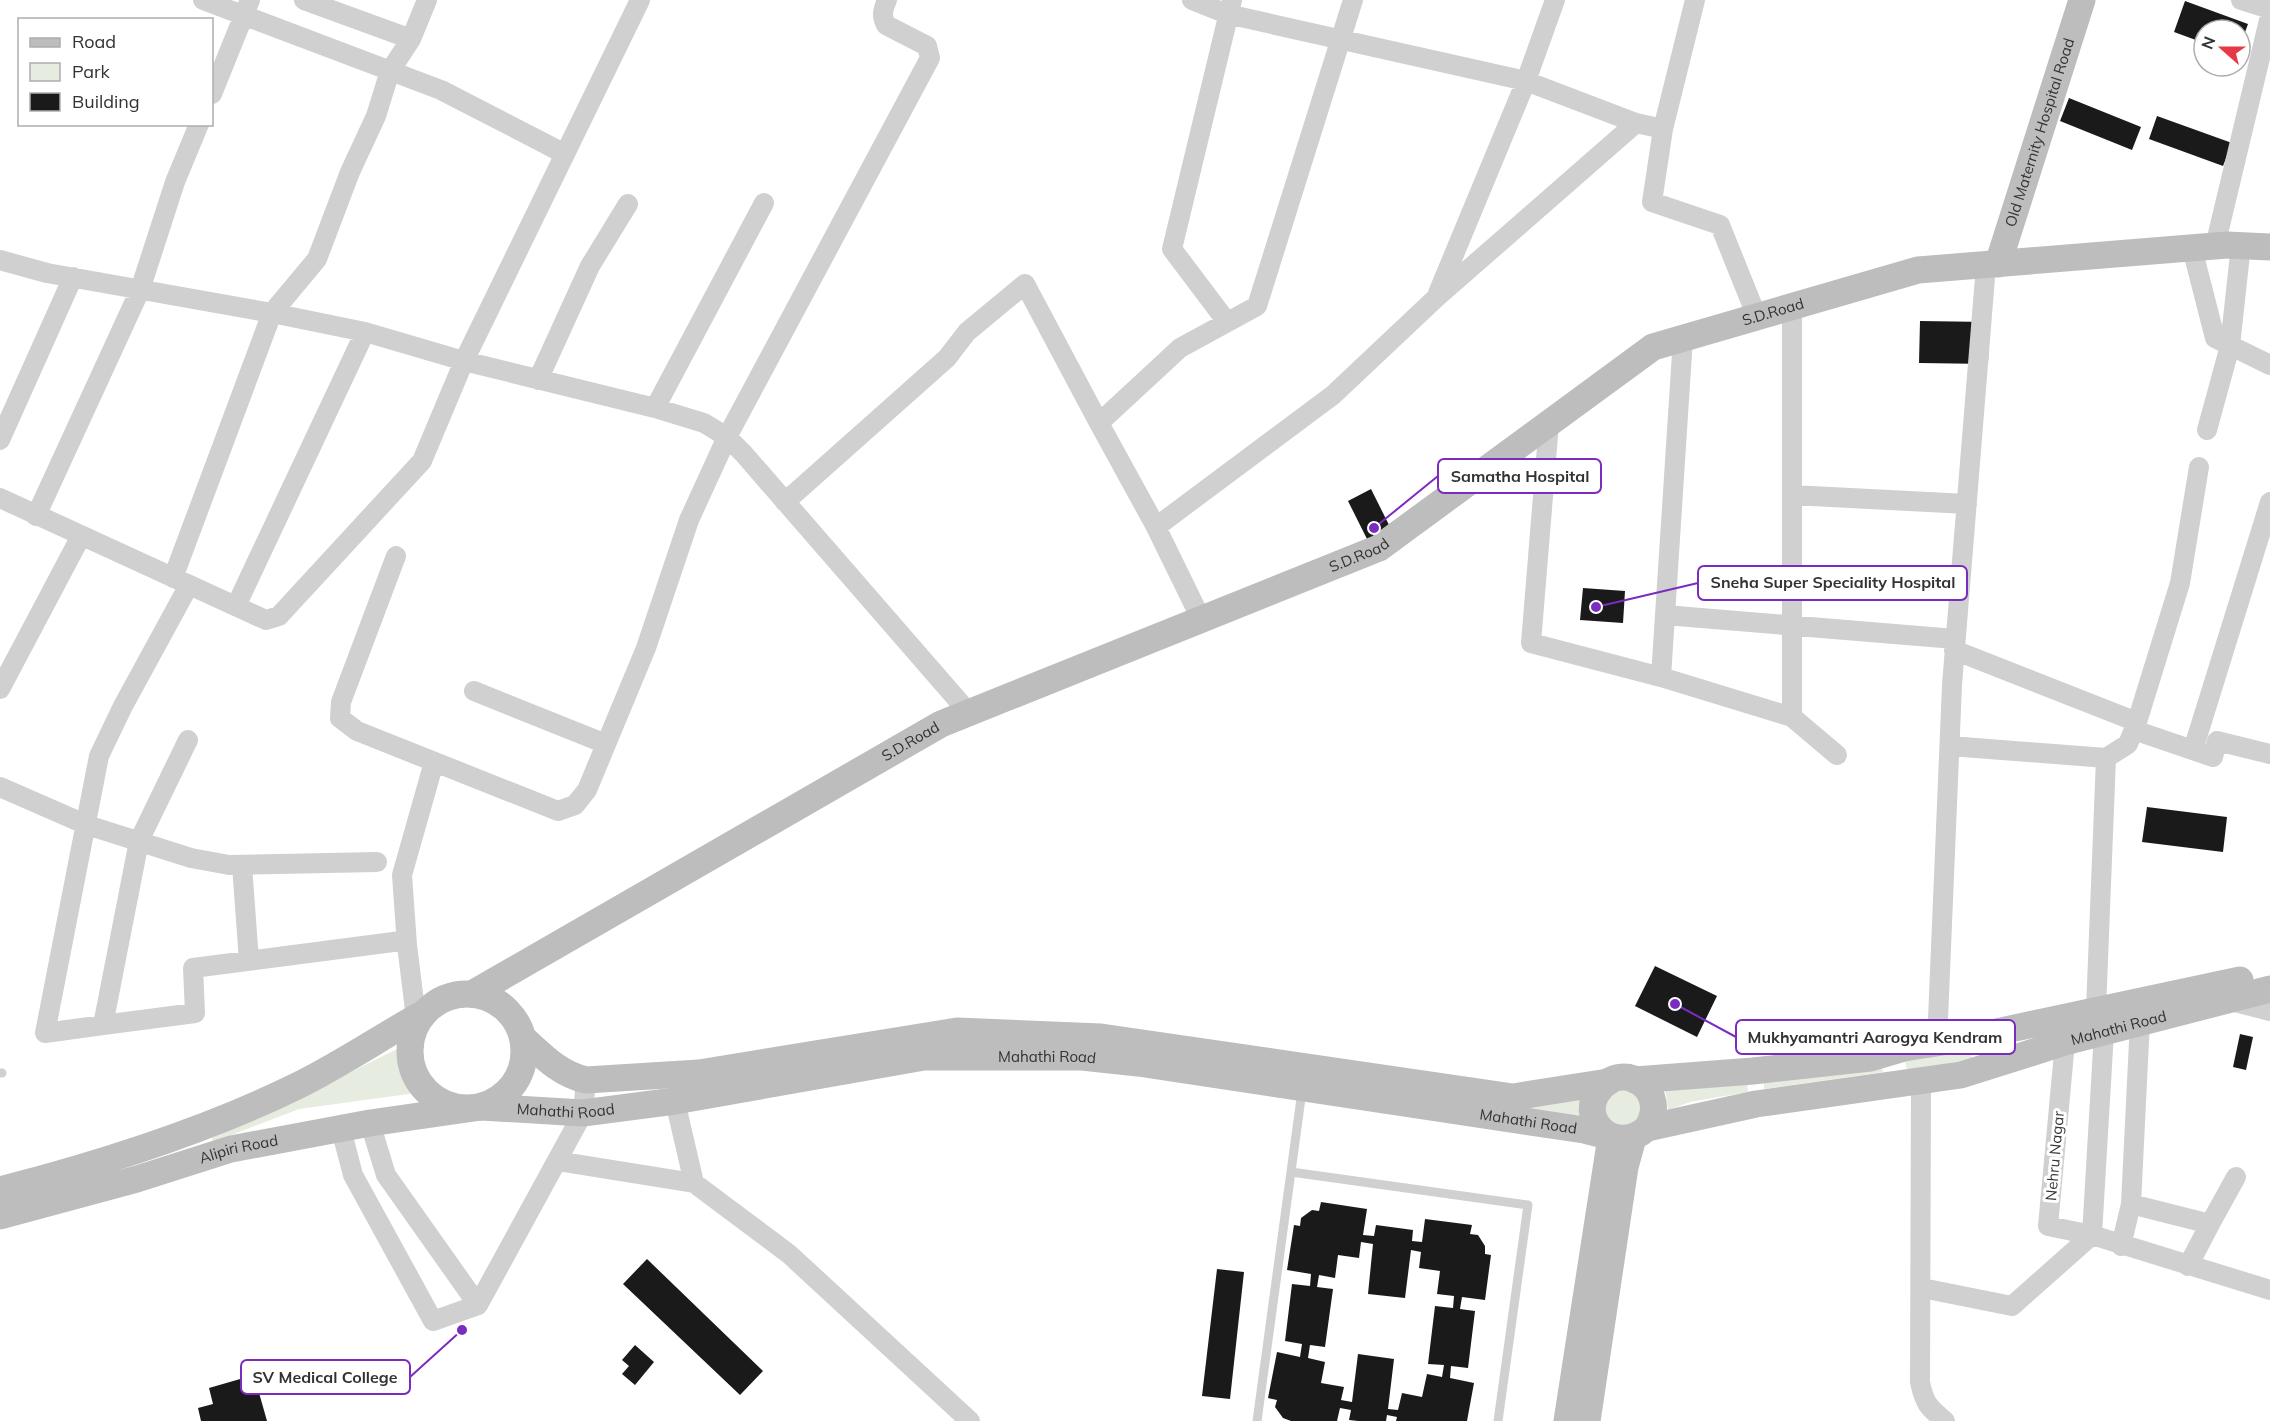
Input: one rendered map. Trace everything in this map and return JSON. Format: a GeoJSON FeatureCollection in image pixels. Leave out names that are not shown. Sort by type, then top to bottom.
{"type":"FeatureCollection","features":[{"type":"Feature","properties":{"kind":"street"},"geometry":{"type":"LineString","coordinates":[[203,0],[247,8],[390,71],[441,90],[565,154]]}},
{"type":"Feature","properties":{"kind":"street"},"geometry":{"type":"LineString","coordinates":[[304,0],[411,39]]}},
{"type":"Feature","properties":{"kind":"street"},"geometry":{"type":"LineString","coordinates":[[407,945],[401,941],[193,968],[195,1013],[45,1033],[99,756],[181,582],[272,313],[316,259],[350,172],[376,116],[390,71],[411,39],[427,0]]}},
{"type":"Feature","properties":{"kind":"street"},"geometry":{"type":"LineString","coordinates":[[0,498],[266,620],[279,616],[422,461],[464,361],[640,0]]}},
{"type":"Feature","properties":{"kind":"street"},"geometry":{"type":"LineString","coordinates":[[396,556],[341,702],[340,718],[357,731],[558,811],[575,805],[587,789],[646,648],[689,519],[727,437],[930,58],[927,46],[886,25],[883,10],[887,0]]}},
{"type":"Feature","properties":{"kind":"street"},"geometry":{"type":"LineString","coordinates":[[1192,0],[1230,7],[1340,40],[1526,81],[1636,123],[1664,129]]}},
{"type":"Feature","properties":{"kind":"street"},"geometry":{"type":"LineString","coordinates":[[1099,423],[1180,348],[1257,306],[1353,0]]}},
{"type":"Feature","properties":{"kind":"street"},"geometry":{"type":"LineString","coordinates":[[1437,297],[1526,81],[1555,0]]}},
{"type":"Feature","properties":{"kind":"street"},"geometry":{"type":"LineString","coordinates":[[1695,0],[1664,129],[1652,202],[1720,225],[1757,317]]}},
{"type":"Feature","properties":{"kind":"street","name":"Old Maternity Hospital Road"},"geometry":{"type":"LineString","coordinates":[[1992,264],[2082,0]]}},
{"type":"Feature","properties":{"kind":"street"},"geometry":{"type":"LineString","coordinates":[[2241,0],[2270,9]]}},
{"type":"Feature","properties":{"kind":"street"},"geometry":{"type":"LineString","coordinates":[[1227,322],[1172,249],[1230,7]]}},
{"type":"Feature","properties":{"kind":"street"},"geometry":{"type":"LineString","coordinates":[[213,92],[247,8]]}},
{"type":"Feature","properties":{"kind":"street"},"geometry":{"type":"LineString","coordinates":[[2270,15],[2216,246],[2215,339],[2270,365]]}},
{"type":"Feature","properties":{"kind":"street"},"geometry":{"type":"LineString","coordinates":[[1156,527],[1333,395],[1437,297],[1636,123]]}},
{"type":"Feature","properties":{"kind":"street"},"geometry":{"type":"LineString","coordinates":[[36,516],[140,290],[175,182],[198,126]]}},
{"type":"Feature","properties":{"kind":"street"},"geometry":{"type":"LineString","coordinates":[[655,408],[764,203]]}},
{"type":"Feature","properties":{"kind":"street"},"geometry":{"type":"LineString","coordinates":[[538,380],[590,266],[628,204]]}},
{"type":"Feature","properties":{"kind":"street"},"geometry":{"type":"LineString","coordinates":[[2207,430],[2230,346],[2216,246]]}},
{"type":"Feature","properties":{"kind":"street","name":"S.D.Road"},"geometry":{"type":"LineString","coordinates":[[472,994],[941,724],[1379,548],[1653,347],[1918,270],[2216,246],[2270,247]]}},
{"type":"Feature","properties":{"kind":"street"},"geometry":{"type":"LineString","coordinates":[[0,260],[73,277],[365,332],[464,361],[655,408],[704,423],[727,437],[969,713]]}},
{"type":"Feature","properties":{"kind":"street"},"geometry":{"type":"LineString","coordinates":[[1938,1043],[1955,644],[1992,264]]}},
{"type":"Feature","properties":{"kind":"street"},"geometry":{"type":"LineString","coordinates":[[0,440],[73,277]]}},
{"type":"Feature","properties":{"kind":"street"},"geometry":{"type":"LineString","coordinates":[[785,502],[947,358],[967,332],[1025,284],[1156,527],[1202,619]]}},
{"type":"Feature","properties":{"kind":"street"},"geometry":{"type":"LineString","coordinates":[[1792,307],[1792,717]]}},
{"type":"Feature","properties":{"kind":"street"},"geometry":{"type":"LineString","coordinates":[[236,606],[365,332]]}},
{"type":"Feature","properties":{"kind":"street"},"geometry":{"type":"LineString","coordinates":[[1661,677],[1683,338]]}},
{"type":"Feature","properties":{"kind":"street"},"geometry":{"type":"LineString","coordinates":[[1549,423],[1531,643],[1661,677],[1792,717],[1837,755]]}},
{"type":"Feature","properties":{"kind":"street"},"geometry":{"type":"LineString","coordinates":[[1950,746],[2106,758],[2128,744],[2136,726],[2180,583],[2199,467]]}},
{"type":"Feature","properties":{"kind":"street"},"geometry":{"type":"LineString","coordinates":[[1792,495],[1967,504]]}},
{"type":"Feature","properties":{"kind":"street"},"geometry":{"type":"LineString","coordinates":[[2193,750],[2270,502]]}},
{"type":"Feature","properties":{"kind":"street"},"geometry":{"type":"LineString","coordinates":[[0,689],[81,537]]}},
{"type":"Feature","properties":{"kind":"street"},"geometry":{"type":"LineString","coordinates":[[1665,615],[1792,625],[1955,644],[2136,726],[2213,757],[2217,741],[2270,754]]}},
{"type":"Feature","properties":{"kind":"street"},"geometry":{"type":"LineString","coordinates":[[474,691],[606,744]]}},
{"type":"Feature","properties":{"kind":"street"},"geometry":{"type":"LineString","coordinates":[[103,1025],[139,841],[188,741]]}},
{"type":"Feature","properties":{"kind":"street"},"geometry":{"type":"LineString","coordinates":[[2106,758],[2100,1021],[2106,1241]]}},
{"type":"Feature","properties":{"kind":"street"},"geometry":{"type":"LineString","coordinates":[[420,1016],[407,945],[402,875],[434,762]]}},
{"type":"Feature","properties":{"kind":"street"},"geometry":{"type":"LineString","coordinates":[[0,787],[87,825],[191,858],[229,865],[377,862]]}},
{"type":"Feature","properties":{"kind":"street"},"geometry":{"type":"LineString","coordinates":[[242,865],[249,961]]}},
{"type":"Feature","properties":{"kind":"street","name":"Mahathi Road"},"geometry":{"type":"LineString","coordinates":[[481,1107],[583,1113],[675,1101],[924,1057],[1082,1056],[1100,1048],[1303,1087],[1630,1135],[1756,1104],[1971,1072],[2065,1042],[2100,1021],[2270,971]]}},
{"type":"Feature","properties":{"kind":"street","name":"Mahathi Road"},"geometry":{"type":"LineString","coordinates":[[523,1038],[558,1069],[573,1077],[586,1080],[699,1073],[957,1031],[1513,1097],[1608,1082],[1617,1078],[1635,1080],[1753,1071],[1870,1058],[1904,1048],[1968,1038],[2100,1021],[2140,1021],[2270,989]]}},
{"type":"Feature","properties":{"kind":"street"},"geometry":{"type":"LineString","coordinates":[[472,994],[489,998],[504,1007],[516,1021],[523,1038],[524,1056],[520,1073],[510,1089],[496,1100],[481,1107],[462,1108],[445,1104],[429,1095],[418,1081],[411,1064],[410,1046],[420,1016],[437,1002],[454,995],[472,994]]}},
{"type":"Feature","properties":{"kind":"street"},"geometry":{"type":"LineString","coordinates":[[2231,1000],[2270,1011]]}},
{"type":"Feature","properties":{"kind":"street","name":"Alipiri Road"},"geometry":{"type":"LineString","coordinates":[[0,1190],[56,1176],[223,1120],[299,1085],[420,1016]]}},
{"type":"Feature","properties":{"kind":"street"},"geometry":{"type":"LineString","coordinates":[[1922,1288],[2012,1306],[2106,1241],[2130,1204],[2140,1021]]}},
{"type":"Feature","properties":{"kind":"street"},"geometry":{"type":"LineString","coordinates":[[1968,1038],[1971,1072]]}},
{"type":"Feature","properties":{"kind":"street","name":"Nehru Nagar"},"geometry":{"type":"LineString","coordinates":[[2065,1042],[2048,1226],[2106,1241]]}},
{"type":"Feature","properties":{"kind":"street"},"geometry":{"type":"LineString","coordinates":[[1904,1048],[1913,1082],[1922,1288],[1920,1382],[1923,1398],[1919,1421]]}},
{"type":"Feature","properties":{"kind":"street"},"geometry":{"type":"LineString","coordinates":[[1753,1071],[1756,1104]]}},
{"type":"Feature","properties":{"kind":"street"},"geometry":{"type":"LineString","coordinates":[[341,1129],[353,1174],[433,1321],[477,1305],[583,1113],[586,1080]]}},
{"type":"Feature","properties":{"kind":"street"},"geometry":{"type":"LineString","coordinates":[[1567,1421],[1630,1135],[1653,1120],[1654,1101],[1650,1092],[1635,1080]]}},
{"type":"Feature","properties":{"kind":"street","name":"Mahathi Road"},"geometry":{"type":"LineString","coordinates":[[1608,1082],[1594,1099],[1595,1122],[1602,1131],[1630,1135]]}},
{"type":"Feature","properties":{"kind":"street"},"geometry":{"type":"LineString","coordinates":[[675,1101],[694,1183]]}},
{"type":"Feature","properties":{"kind":"street","name":"Alipiri Road"},"geometry":{"type":"LineString","coordinates":[[0,1216],[137,1179],[231,1149],[370,1123],[481,1107]]}},
{"type":"Feature","properties":{"kind":"street"},"geometry":{"type":"LineString","coordinates":[[370,1123],[386,1175],[477,1305]]}},
{"type":"Feature","properties":{"kind":"street"},"geometry":{"type":"LineString","coordinates":[[1587,1421],[1630,1135]]}},
{"type":"Feature","properties":{"kind":"street"},"geometry":{"type":"LineString","coordinates":[[557,1161],[694,1183],[789,1254],[970,1421]]}},
{"type":"Feature","properties":{"kind":"street"},"geometry":{"type":"LineString","coordinates":[[2188,1266],[2236,1177]]}},
{"type":"Feature","properties":{"kind":"street"},"geometry":{"type":"LineString","coordinates":[[2130,1204],[2210,1224]]}},
{"type":"Feature","properties":{"kind":"street"},"geometry":{"type":"LineString","coordinates":[[2106,1241],[2270,1290]]}},
{"type":"Feature","properties":{"kind":"street"},"geometry":{"type":"LineString","coordinates":[[1923,1398],[1930,1409],[1945,1421]]}},
{"type":"Feature","properties":{"kind":"lane"},"geometry":{"type":"LineString","coordinates":[[1257,1421],[1303,1087]]}},
{"type":"Feature","properties":{"kind":"lane"},"geometry":{"type":"LineString","coordinates":[[1291,1172],[1528,1205],[1498,1421]]}},
{"type":"Feature","properties":{"kind":"green space"},"geometry":{"type":"Polygon","coordinates":[[[401,1047],[406,1073],[416,1093],[299,1109],[213,1142],[212,1138],[291,1102],[401,1047]]]}},
{"type":"Feature","properties":{"kind":"green space"},"geometry":{"type":"Polygon","coordinates":[[[1972,1050],[1972,1063],[1908,1073],[1905,1061],[1972,1050]]]}},
{"type":"Feature","properties":{"kind":"green space"},"geometry":{"type":"Polygon","coordinates":[[[1881,1063],[1883,1072],[1764,1089],[1764,1081],[1881,1063]]]}},
{"type":"Feature","properties":{"kind":"green space"},"geometry":{"type":"Polygon","coordinates":[[[1747,1081],[1748,1092],[1690,1102],[1668,1110],[1665,1089],[1747,1081]]]}},
{"type":"Feature","properties":{"kind":"green space"},"geometry":{"type":"Polygon","coordinates":[[[1629,1088],[1645,1104],[1631,1129],[1609,1124],[1604,1102],[1608,1095],[1629,1088]]]}},
{"type":"Feature","properties":{"kind":"green space"},"geometry":{"type":"Polygon","coordinates":[[[1584,1095],[1583,1122],[1508,1106],[1584,1095]]]}},
{"type":"Feature","properties":{"kind":"building"},"geometry":{"type":"Polygon","coordinates":[[[2185,1],[2232,18],[2192,18],[2192,39],[2174,32],[2185,1]]]}},
{"type":"Feature","properties":{"kind":"building"},"geometry":{"type":"Polygon","coordinates":[[[2069,98],[2141,127],[2132,150],[2060,121],[2069,98]]]}},
{"type":"Feature","properties":{"kind":"building"},"geometry":{"type":"Polygon","coordinates":[[[2157,116],[2232,143],[2223,166],[2149,139],[2157,116]]]}},
{"type":"Feature","properties":{"kind":"building"},"geometry":{"type":"Polygon","coordinates":[[[1920,321],[1989,322],[1988,364],[1919,363],[1920,321]]]}},
{"type":"Feature","properties":{"kind":"building"},"geometry":{"type":"Polygon","coordinates":[[[1371,489],[1393,533],[1370,545],[1348,501],[1371,489]]]}},
{"type":"Feature","properties":{"kind":"building"},"geometry":{"type":"Polygon","coordinates":[[[1583,588],[1625,591],[1623,623],[1580,620],[1583,588]]]}},
{"type":"Feature","properties":{"kind":"building"},"geometry":{"type":"Polygon","coordinates":[[[2147,807],[2227,817],[2223,852],[2142,842],[2147,807]]]}},
{"type":"Feature","properties":{"kind":"building"},"geometry":{"type":"Polygon","coordinates":[[[1655,966],[1717,996],[1697,1037],[1635,1006],[1655,966]]]}},
{"type":"Feature","properties":{"kind":"building"},"geometry":{"type":"Polygon","coordinates":[[[2240,1034],[2253,1037],[2246,1070],[2233,1067],[2240,1034]]]}},
{"type":"Feature","properties":{"kind":"building"},"geometry":{"type":"Polygon","coordinates":[[[1321,1202],[1367,1209],[1363,1235],[1374,1236],[1376,1225],[1413,1230],[1412,1241],[1422,1242],[1425,1219],[1472,1225],[1470,1234],[1478,1235],[1485,1246],[1485,1254],[1491,1255],[1485,1300],[1462,1297],[1460,1309],[1475,1311],[1468,1368],[1451,1366],[1450,1378],[1474,1383],[1467,1421],[1396,1421],[1397,1417],[1387,1415],[1386,1421],[1358,1421],[1349,1420],[1351,1410],[1340,1408],[1337,1421],[1291,1421],[1283,1418],[1275,1407],[1277,1400],[1268,1398],[1277,1352],[1300,1357],[1302,1344],[1285,1341],[1292,1284],[1310,1286],[1311,1274],[1287,1270],[1294,1225],[1300,1226],[1301,1218],[1312,1210],[1319,1211],[1321,1202]],[[1361,1242],[1359,1258],[1338,1255],[1335,1278],[1319,1275],[1317,1287],[1333,1289],[1325,1347],[1310,1345],[1308,1358],[1325,1362],[1321,1383],[1344,1387],[1341,1400],[1352,1402],[1358,1354],[1394,1359],[1388,1409],[1398,1410],[1402,1393],[1422,1397],[1427,1374],[1442,1377],[1444,1365],[1428,1364],[1435,1306],[1453,1308],[1454,1296],[1437,1294],[1440,1271],[1419,1268],[1421,1252],[1411,1250],[1405,1298],[1368,1294],[1373,1244],[1361,1242]]]}},
{"type":"Feature","properties":{"kind":"building"},"geometry":{"type":"Polygon","coordinates":[[[647,1259],[763,1371],[740,1395],[623,1284],[647,1259]]]}},
{"type":"Feature","properties":{"kind":"building"},"geometry":{"type":"Polygon","coordinates":[[[1217,1269],[1244,1272],[1230,1399],[1202,1396],[1217,1269]]]}},
{"type":"Feature","properties":{"kind":"building"},"geometry":{"type":"Polygon","coordinates":[[[635,1345],[654,1362],[635,1385],[622,1374],[629,1366],[622,1360],[635,1345]]]}},
{"type":"Feature","properties":{"kind":"building"},"geometry":{"type":"Polygon","coordinates":[[[254,1375],[267,1421],[201,1421],[198,1408],[213,1404],[209,1388],[254,1375]]]}},
{"type":"Feature","properties":{"kind":"place","name":"Samatha Hospital"},"geometry":{"type":"Point","coordinates":[1374,528]}},
{"type":"Feature","properties":{"kind":"place","name":"Sneha Super Speciality Hospital"},"geometry":{"type":"Point","coordinates":[1596,607]}},
{"type":"Feature","properties":{"kind":"place","name":"Mukhyamantri Aarogya Kendram"},"geometry":{"type":"Point","coordinates":[1675,1004]}},
{"type":"Feature","properties":{"kind":"place","name":"SV Medical College"},"geometry":{"type":"Point","coordinates":[462,1330]}}]}
